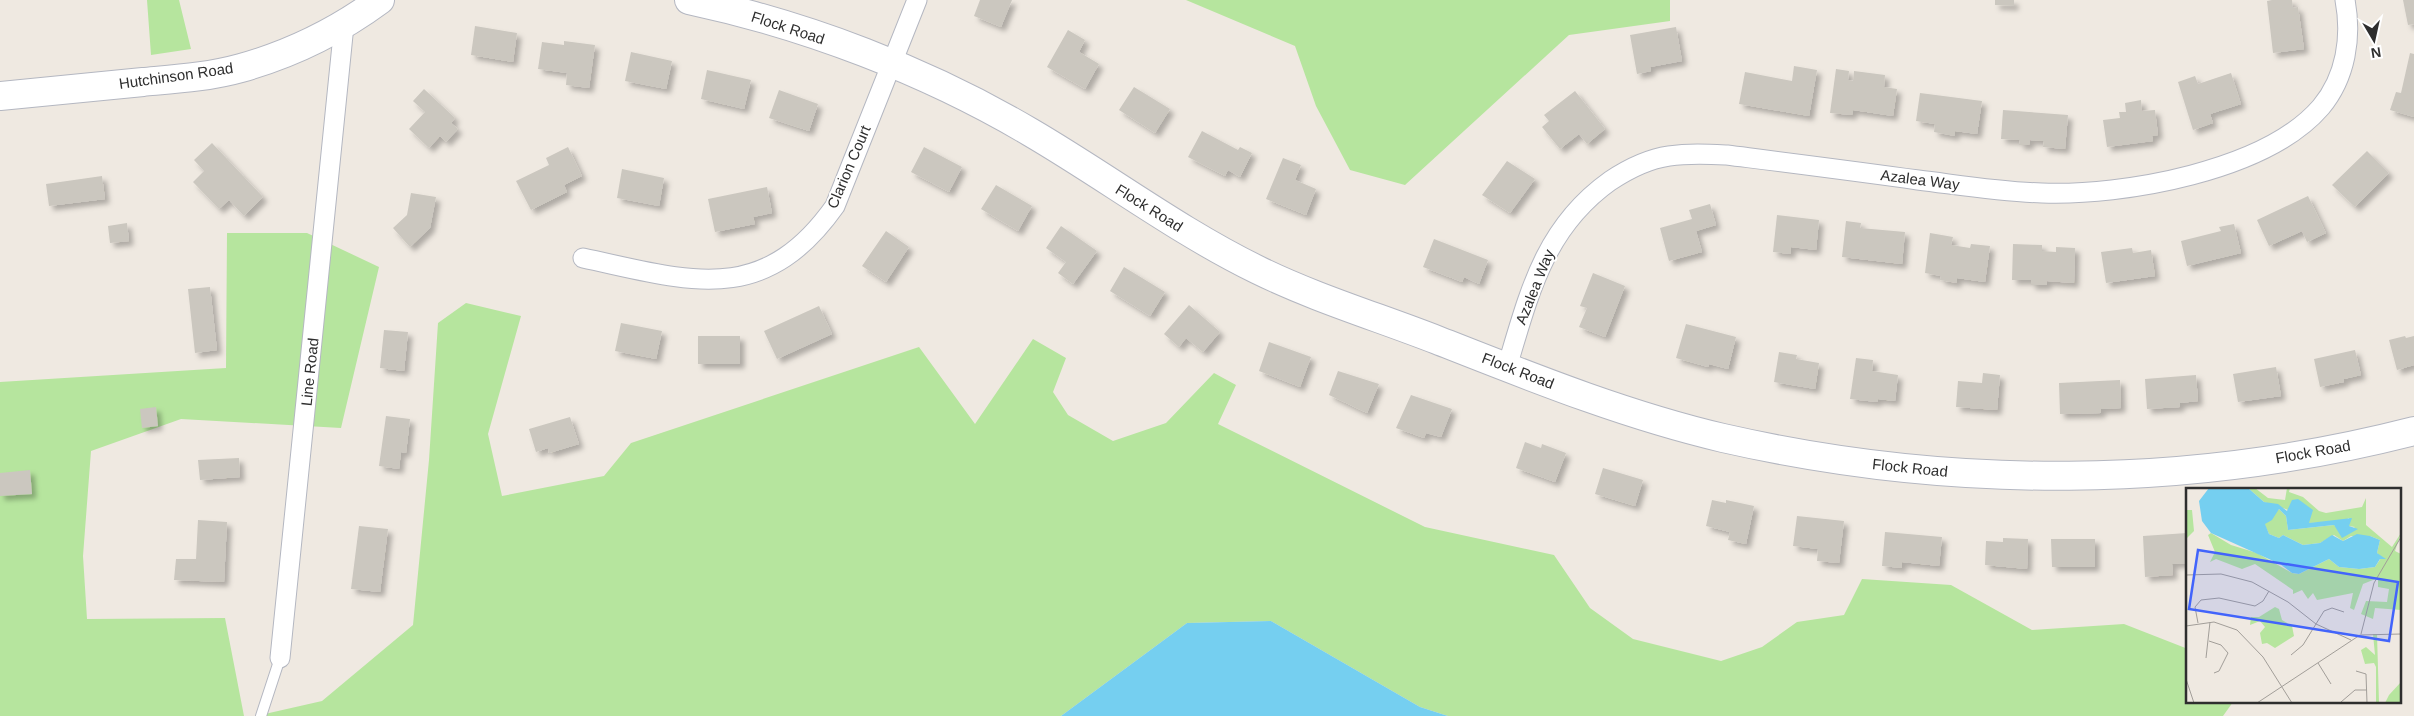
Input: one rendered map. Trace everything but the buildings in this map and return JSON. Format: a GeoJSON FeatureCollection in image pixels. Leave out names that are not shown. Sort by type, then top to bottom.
{"type":"FeatureCollection","features":[{"type":"Feature","properties":{"kind":"street","name":"Hutchinson Road"},"geometry":{"type":"LineString","coordinates":[[0,96],[200,76],[239,68],[277,57],[344,25],[380,0]]}},
{"type":"Feature","properties":{"kind":"street","name":"Flock Road"},"geometry":{"type":"LineString","coordinates":[[689,0],[782,25],[892,63],[978,104],[1027,130],[1161,216],[1259,271],[1312,294],[1367,312],[1592,400],[1721,438],[1877,466],[1960,474],[2094,476],[2160,472],[2291,457],[2414,431]]}},
{"type":"Feature","properties":{"kind":"street","name":"Clarion Court"},"geometry":{"type":"LineString","coordinates":[[583,258],[681,278],[707,281],[733,278],[756,272],[779,261],[801,246],[820,228],[835,206],[917,0]]}},
{"type":"Feature","properties":{"kind":"street","name":"Azalea Way"},"geometry":{"type":"LineString","coordinates":[[1506,367],[1527,301],[1543,260],[1559,232],[1575,210],[1593,193],[1620,174],[1645,163],[1668,156],[1694,153],[1727,155],[1991,189],[2042,193],[2085,193],[2127,189],[2169,181],[2210,169],[2250,154],[2286,137],[2305,123],[2335,86],[2344,64],[2348,40],[2348,18],[2345,0]]}},
{"type":"Feature","properties":{"kind":"street","name":"Line Road"},"geometry":{"type":"LineString","coordinates":[[280,658],[344,25]]}},
{"type":"Feature","properties":{"kind":"lane","name":"Line Road"},"geometry":{"type":"LineString","coordinates":[[261,716],[280,658]]}},
{"type":"Feature","properties":{"kind":"green space"},"geometry":{"type":"Polygon","coordinates":[[[147,0],[179,0],[191,49],[151,55],[147,0]]]}},
{"type":"Feature","properties":{"kind":"green space"},"geometry":{"type":"Polygon","coordinates":[[[1186,0],[1670,0],[1670,21],[1569,35],[1405,185],[1350,170],[1316,106],[1295,46],[1186,0]]]}},
{"type":"Feature","properties":{"kind":"green space"},"geometry":{"type":"Polygon","coordinates":[[[227,233],[307,233],[379,267],[341,428],[181,419],[91,451],[83,556],[87,619],[225,618],[244,716],[0,716],[0,382],[226,368],[227,233]]]}},
{"type":"Feature","properties":{"kind":"green space"},"geometry":{"type":"Polygon","coordinates":[[[466,303],[521,316],[488,434],[502,496],[604,476],[631,443],[919,347],[975,424],[1033,339],[1066,358],[1053,392],[1068,415],[1113,441],[1166,423],[1214,373],[1236,385],[1218,424],[1425,527],[1554,555],[1590,608],[1633,639],[1721,661],[1762,647],[1797,622],[1844,615],[1862,579],[1951,585],[2032,630],[2124,624],[2186,648],[2186,704],[2232,704],[2223,716],[1448,716],[1420,707],[1271,621],[1187,623],[1061,716],[256,716],[322,701],[413,625],[429,460],[438,323],[466,303]]]}},
{"type":"Feature","properties":{"kind":"water"},"geometry":{"type":"Polygon","coordinates":[[[1271,621],[1420,707],[1448,716],[1061,716],[1187,623],[1271,621]]]}}]}
